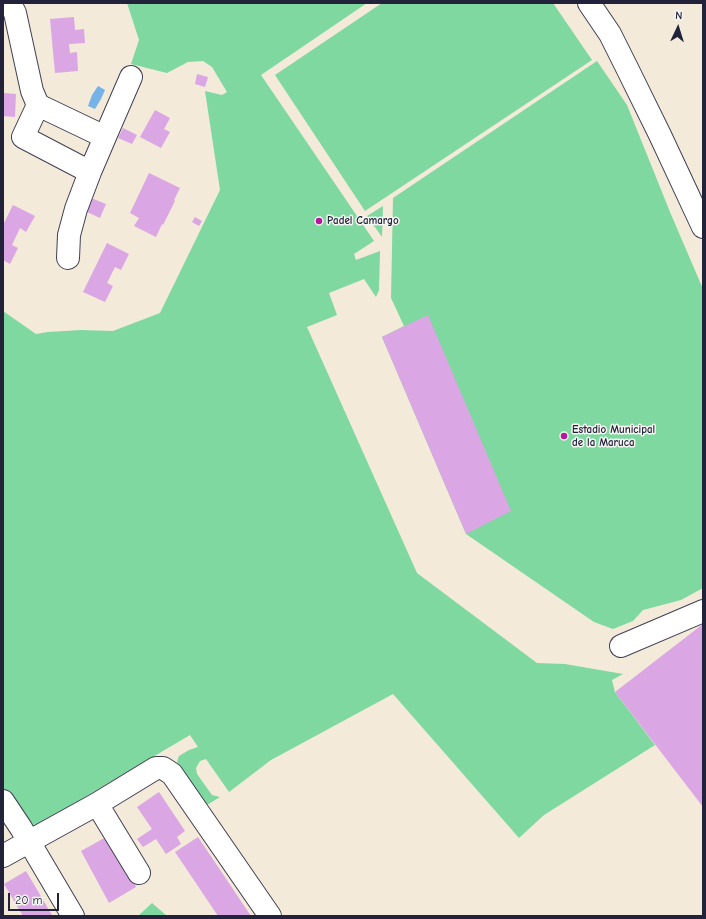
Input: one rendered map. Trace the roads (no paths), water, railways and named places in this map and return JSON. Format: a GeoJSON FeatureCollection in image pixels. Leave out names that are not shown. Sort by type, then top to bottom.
{"type":"FeatureCollection","features":[{"type":"Feature","properties":{"kind":"street"},"geometry":{"type":"LineString","coordinates":[[10,3],[15,13],[32,91],[38,105],[105,137]]}},
{"type":"Feature","properties":{"kind":"street"},"geometry":{"type":"LineString","coordinates":[[589,3],[610,34],[703,227]]}},
{"type":"Feature","properties":{"kind":"street"},"geometry":{"type":"LineString","coordinates":[[68,258],[69,235],[76,209],[90,172],[131,77]]}},
{"type":"Feature","properties":{"kind":"street"},"geometry":{"type":"LineString","coordinates":[[38,105],[23,137],[90,172]]}},
{"type":"Feature","properties":{"kind":"street"},"geometry":{"type":"LineString","coordinates":[[621,646],[703,611]]}},
{"type":"Feature","properties":{"kind":"street"},"geometry":{"type":"LineString","coordinates":[[3,856],[97,804],[156,768],[163,768],[172,774],[270,916]]}},
{"type":"Feature","properties":{"kind":"street"},"geometry":{"type":"LineString","coordinates":[[3,801],[21,828],[73,916]]}},
{"type":"Feature","properties":{"kind":"street"},"geometry":{"type":"LineString","coordinates":[[97,804],[139,873]]}},
{"type":"Feature","properties":{"kind":"water"},"geometry":{"type":"Polygon","coordinates":[[[98,86],[105,90],[95,109],[88,106],[92,95],[98,86]]]}},
{"type":"Feature","properties":{"kind":"place","name":"Padel Camargo"},"geometry":{"type":"Point","coordinates":[319,221]}},
{"type":"Feature","properties":{"kind":"place","name":"Estadio Municipal de la Maruca"},"geometry":{"type":"Point","coordinates":[564,436]}}]}
